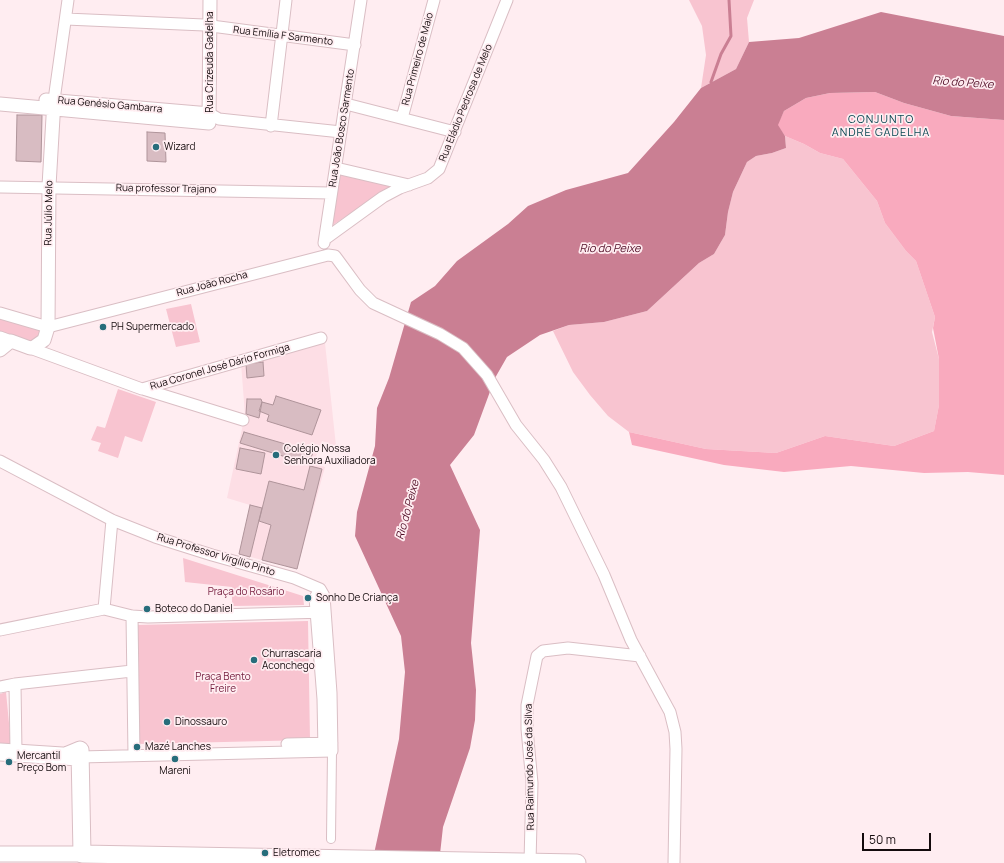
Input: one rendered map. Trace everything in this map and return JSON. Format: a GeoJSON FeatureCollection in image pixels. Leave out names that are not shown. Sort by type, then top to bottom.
{"type":"FeatureCollection","features":[{"type":"Feature","properties":{"kind":"main road"},"geometry":{"type":"LineString","coordinates":[[8,752],[76,754],[82,858]]}},
{"type":"Feature","properties":{"kind":"main road"},"geometry":{"type":"LineString","coordinates":[[0,854],[82,858],[330,857],[359,860],[577,863]]}},
{"type":"Feature","properties":{"kind":"street"},"geometry":{"type":"LineString","coordinates":[[54,105],[68,0]]}},
{"type":"Feature","properties":{"kind":"street","name":"Rua Crizeuda Gadelha"},"geometry":{"type":"LineString","coordinates":[[203,0],[207,26]]}},
{"type":"Feature","properties":{"kind":"street","name":"Rua Crizeuda Gadelha"},"geometry":{"type":"LineString","coordinates":[[208,119],[207,26],[210,0]]}},
{"type":"Feature","properties":{"kind":"street"},"geometry":{"type":"LineString","coordinates":[[271,126],[286,0]]}},
{"type":"Feature","properties":{"kind":"street","name":"Rua João Bosco Sarmento"},"geometry":{"type":"LineString","coordinates":[[322,256],[361,0]]}},
{"type":"Feature","properties":{"kind":"street","name":"Rua Primeiro de Maio"},"geometry":{"type":"LineString","coordinates":[[402,118],[434,0]]}},
{"type":"Feature","properties":{"kind":"street","name":"Rua Eládio Pedrosa de Melo"},"geometry":{"type":"LineString","coordinates":[[325,239],[383,197],[428,178],[439,169],[507,0]]}},
{"type":"Feature","properties":{"kind":"street","name":"Rua Emília F Sarmento"},"geometry":{"type":"LineString","coordinates":[[66,19],[207,26],[355,45]]}},
{"type":"Feature","properties":{"kind":"street","name":"Rua Genésio Gambarra"},"geometry":{"type":"LineString","coordinates":[[0,95],[54,105]]}},
{"type":"Feature","properties":{"kind":"street","name":"Rua Genésio Gambarra"},"geometry":{"type":"LineString","coordinates":[[0,104],[54,105],[341,132]]}},
{"type":"Feature","properties":{"kind":"street"},"geometry":{"type":"LineString","coordinates":[[346,104],[455,132]]}},
{"type":"Feature","properties":{"kind":"street","name":"Rua Júlio Melo"},"geometry":{"type":"LineString","coordinates":[[48,327],[49,186],[54,105]]}},
{"type":"Feature","properties":{"kind":"street"},"geometry":{"type":"LineString","coordinates":[[336,168],[409,185]]}},
{"type":"Feature","properties":{"kind":"street","name":"Rua professor Trajano"},"geometry":{"type":"LineString","coordinates":[[0,186],[331,193]]}},
{"type":"Feature","properties":{"kind":"street"},"geometry":{"type":"LineString","coordinates":[[322,256],[334,256],[360,290],[373,302],[386,310],[451,339],[478,364],[516,425],[544,460],[561,487],[604,574],[624,626],[667,705],[673,720],[676,732],[674,863]]}},
{"type":"Feature","properties":{"kind":"street","name":"Rua João Rocha"},"geometry":{"type":"LineString","coordinates":[[48,327],[322,256]]}},
{"type":"Feature","properties":{"kind":"street"},"geometry":{"type":"LineString","coordinates":[[0,313],[48,327],[44,340],[34,347],[30,348],[5,339],[0,350]]}},
{"type":"Feature","properties":{"kind":"street","name":"Rua Coronel José Dário Formiga"},"geometry":{"type":"LineString","coordinates":[[30,348],[142,389],[321,338]]}},
{"type":"Feature","properties":{"kind":"street"},"geometry":{"type":"LineString","coordinates":[[142,389],[244,420]]}},
{"type":"Feature","properties":{"kind":"street","name":"Rua Professor Virgílio Pinto"},"geometry":{"type":"LineString","coordinates":[[0,461],[112,520],[155,537],[212,556],[294,578],[320,593],[321,613]]}},
{"type":"Feature","properties":{"kind":"street"},"geometry":{"type":"LineString","coordinates":[[104,609],[112,520]]}},
{"type":"Feature","properties":{"kind":"street"},"geometry":{"type":"LineString","coordinates":[[0,630],[104,609],[132,616],[321,613],[331,839]]}},
{"type":"Feature","properties":{"kind":"street"},"geometry":{"type":"LineString","coordinates":[[132,616],[134,751]]}},
{"type":"Feature","properties":{"kind":"street","name":"Rua Raimundo José da Silva"},"geometry":{"type":"LineString","coordinates":[[521,863],[532,783],[527,729],[527,705],[537,656],[542,651],[568,648],[640,656]]}},
{"type":"Feature","properties":{"kind":"street"},"geometry":{"type":"LineString","coordinates":[[0,686],[132,671]]}},
{"type":"Feature","properties":{"kind":"street"},"geometry":{"type":"LineString","coordinates":[[8,752],[15,684]]}},
{"type":"Feature","properties":{"kind":"street"},"geometry":{"type":"LineString","coordinates":[[76,754],[134,751],[328,747]]}},
{"type":"Feature","properties":{"kind":"shaded area"},"geometry":{"type":"Polygon","coordinates":[[[875,92],[904,103],[951,116],[1004,120],[1004,475],[968,472],[924,473],[851,466],[784,472],[724,465],[632,445],[629,432],[706,449],[776,453],[825,436],[894,446],[934,431],[939,405],[939,359],[933,328],[935,317],[916,261],[906,251],[885,223],[877,201],[843,159],[820,153],[785,136],[777,125],[784,111],[806,98],[830,93],[875,92]]]}},
{"type":"Feature","properties":{"kind":"shaded area","name":"Colégio Nossa Senhora Auxiliadora"},"geometry":{"type":"Polygon","coordinates":[[[325,343],[336,446],[322,441],[313,464],[325,467],[297,569],[239,554],[250,505],[227,498],[245,415],[241,363],[325,343]]]}},
{"type":"Feature","properties":{"kind":"green space"},"geometry":{"type":"Polygon","coordinates":[[[689,0],[754,0],[747,18],[749,42],[736,69],[701,88],[706,55],[702,26],[689,0]]]}},
{"type":"Feature","properties":{"kind":"green space"},"geometry":{"type":"Polygon","coordinates":[[[785,136],[820,153],[843,159],[877,201],[885,223],[906,251],[916,261],[935,317],[932,332],[939,359],[939,405],[934,431],[894,446],[825,436],[776,453],[706,449],[629,432],[608,416],[590,395],[573,372],[553,331],[569,325],[604,322],[647,311],[699,263],[714,254],[725,235],[728,212],[733,192],[747,162],[756,156],[772,153],[786,148],[785,136]]]}},
{"type":"Feature","properties":{"kind":"green space"},"geometry":{"type":"Polygon","coordinates":[[[335,172],[391,186],[327,229],[335,172]]]}},
{"type":"Feature","properties":{"kind":"green space"},"geometry":{"type":"Polygon","coordinates":[[[191,304],[200,342],[176,347],[166,309],[191,304]]]}},
{"type":"Feature","properties":{"kind":"green space"},"geometry":{"type":"Polygon","coordinates":[[[0,317],[39,329],[40,335],[34,343],[0,333],[0,317]]]}},
{"type":"Feature","properties":{"kind":"green space"},"geometry":{"type":"Polygon","coordinates":[[[118,389],[156,402],[142,442],[125,436],[118,458],[98,451],[101,443],[91,440],[97,426],[105,428],[118,389]]]}},
{"type":"Feature","properties":{"kind":"green space","name":"Praça do Rosário"},"geometry":{"type":"Polygon","coordinates":[[[183,558],[303,596],[304,605],[232,606],[232,587],[185,582],[183,558]]]}},
{"type":"Feature","properties":{"kind":"green space","name":"Praça Bento Freire"},"geometry":{"type":"Polygon","coordinates":[[[308,621],[310,740],[138,744],[136,625],[308,621]]]}},
{"type":"Feature","properties":{"kind":"green space"},"geometry":{"type":"Polygon","coordinates":[[[6,692],[11,744],[0,744],[0,694],[6,692]]]}},
{"type":"Feature","properties":{"kind":"water","name":"Rio do Peixe"},"geometry":{"type":"Polygon","coordinates":[[[881,12],[1004,36],[1004,120],[951,116],[904,103],[875,92],[830,93],[806,98],[784,111],[778,125],[785,136],[786,148],[772,153],[756,156],[747,162],[733,192],[728,212],[725,235],[714,254],[699,263],[647,311],[604,322],[569,325],[540,335],[507,357],[495,378],[474,435],[450,465],[480,530],[471,643],[476,690],[475,720],[470,748],[443,827],[439,863],[372,863],[399,739],[405,672],[401,636],[355,536],[357,512],[375,446],[377,408],[389,378],[411,302],[435,286],[457,261],[508,224],[528,206],[566,190],[628,173],[674,122],[701,88],[736,69],[749,42],[799,38],[881,12]]]}},
{"type":"Feature","properties":{"kind":"building"},"geometry":{"type":"Polygon","coordinates":[[[17,115],[42,115],[41,162],[16,161],[17,115]]]}},
{"type":"Feature","properties":{"kind":"building","name":"Wizard"},"geometry":{"type":"Polygon","coordinates":[[[147,132],[165,133],[166,162],[147,161],[147,132]]]}},
{"type":"Feature","properties":{"kind":"building"},"geometry":{"type":"Polygon","coordinates":[[[263,362],[264,376],[247,378],[246,364],[263,362]]]}},
{"type":"Feature","properties":{"kind":"building"},"geometry":{"type":"Polygon","coordinates":[[[276,396],[321,410],[312,435],[267,421],[269,415],[259,411],[262,402],[273,405],[276,396]]]}},
{"type":"Feature","properties":{"kind":"building"},"geometry":{"type":"Polygon","coordinates":[[[247,399],[261,399],[262,402],[259,418],[246,414],[247,399]]]}},
{"type":"Feature","properties":{"kind":"building"},"geometry":{"type":"Polygon","coordinates":[[[244,432],[313,452],[309,464],[240,443],[244,432]]]}},
{"type":"Feature","properties":{"kind":"building"},"geometry":{"type":"Polygon","coordinates":[[[240,448],[265,453],[261,474],[236,469],[240,448]]]}},
{"type":"Feature","properties":{"kind":"building"},"geometry":{"type":"Polygon","coordinates":[[[310,466],[322,469],[297,569],[262,560],[271,525],[259,521],[269,481],[304,490],[310,466]]]}},
{"type":"Feature","properties":{"kind":"building"},"geometry":{"type":"Polygon","coordinates":[[[250,505],[262,508],[250,557],[239,554],[250,505]]]}},
{"type":"Feature","properties":{"kind":"waterway"},"geometry":{"type":"LineString","coordinates":[[711,82],[721,54],[731,36],[729,0]]}},
{"type":"Feature","properties":{"kind":"place","name":"Wizard"},"geometry":{"type":"Point","coordinates":[156,147]}},
{"type":"Feature","properties":{"kind":"place","name":"PH Supermercado"},"geometry":{"type":"Point","coordinates":[103,327]}},
{"type":"Feature","properties":{"kind":"place","name":"Colégio Nossa Senhora Auxiliadora"},"geometry":{"type":"Point","coordinates":[276,455]}},
{"type":"Feature","properties":{"kind":"place","name":"Sonho De Criança"},"geometry":{"type":"Point","coordinates":[308,598]}},
{"type":"Feature","properties":{"kind":"place","name":"Boteco do Daniel"},"geometry":{"type":"Point","coordinates":[147,609]}},
{"type":"Feature","properties":{"kind":"place","name":"Churrascaria Aconchego"},"geometry":{"type":"Point","coordinates":[254,660]}},
{"type":"Feature","properties":{"kind":"place","name":"Dinossauro"},"geometry":{"type":"Point","coordinates":[167,722]}},
{"type":"Feature","properties":{"kind":"place","name":"Mazé Lanches"},"geometry":{"type":"Point","coordinates":[137,747]}},
{"type":"Feature","properties":{"kind":"place","name":"Mareni"},"geometry":{"type":"Point","coordinates":[175,759]}},
{"type":"Feature","properties":{"kind":"place","name":"Mercantil Preço Bom"},"geometry":{"type":"Point","coordinates":[9,762]}},
{"type":"Feature","properties":{"kind":"place","name":"Eletromec"},"geometry":{"type":"Point","coordinates":[265,853]}},
{"type":"Feature","properties":{"kind":"district","name":"CONJUNTO ANDRÉ GADELHA"},"geometry":{"type":"Point","coordinates":[881,126]}}]}
